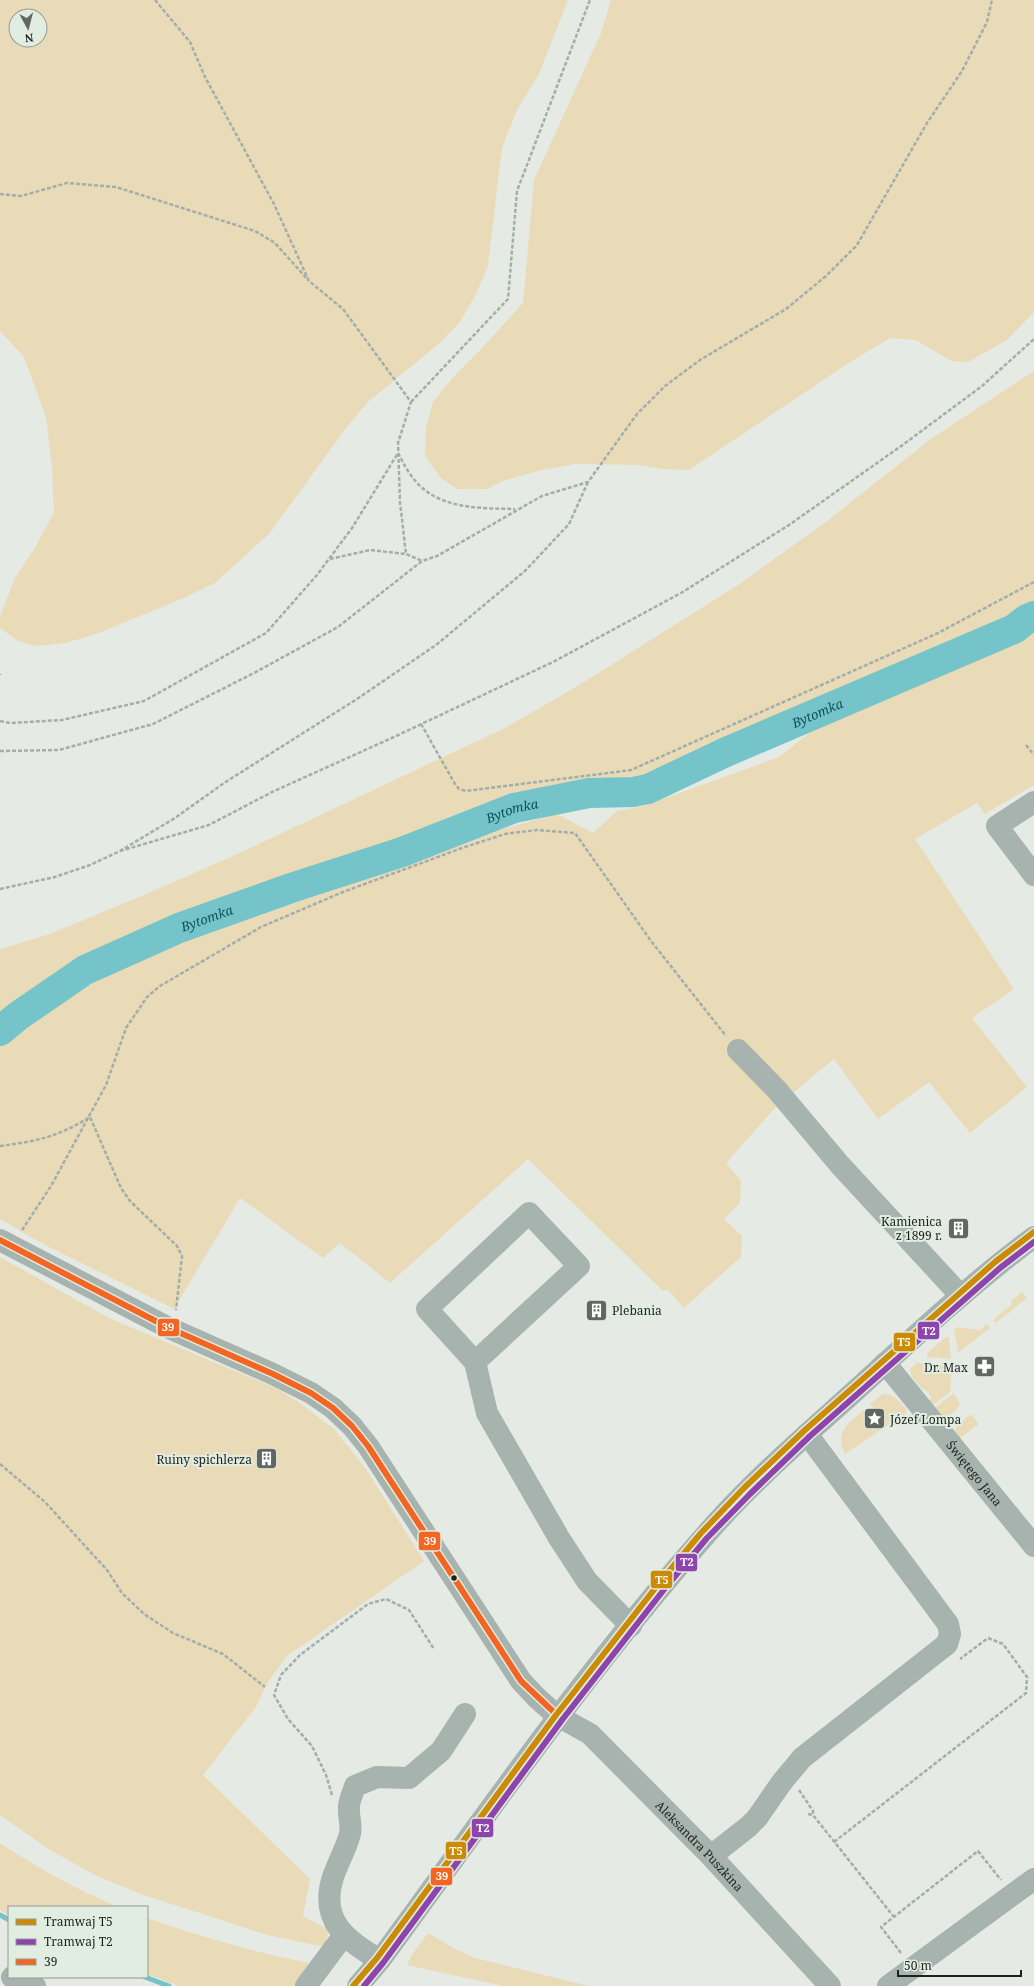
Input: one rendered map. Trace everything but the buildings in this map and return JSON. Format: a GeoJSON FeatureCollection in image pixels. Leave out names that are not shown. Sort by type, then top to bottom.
{"type":"FeatureCollection","features":[{"type":"Feature","properties":{"kind":"street"},"geometry":{"type":"LineString","coordinates":[[1034,802],[998,826],[1034,875]]}},
{"type":"Feature","properties":{"kind":"street"},"geometry":{"type":"LineString","coordinates":[[738,1050],[777,1090],[840,1165],[961,1296]]}},
{"type":"Feature","properties":{"kind":"street"},"geometry":{"type":"LineString","coordinates":[[475,1362],[579,1266],[529,1213],[427,1309],[475,1362],[487,1412],[559,1538],[587,1581],[630,1626]]}},
{"type":"Feature","properties":{"kind":"street"},"geometry":{"type":"LineString","coordinates":[[367,1983],[380,1960],[559,1717],[630,1626],[704,1536],[747,1491],[885,1363],[997,1265],[1034,1237]]}},
{"type":"Feature","properties":{"kind":"street","name":"Aleksandra Puszkina"},"geometry":{"type":"LineString","coordinates":[[6,1243],[170,1328],[280,1377],[311,1393],[333,1408],[352,1426],[368,1446],[522,1681],[537,1698],[559,1717],[590,1734],[711,1856],[830,1986]]}},
{"type":"Feature","properties":{"kind":"street","name":"Świętego Jana"},"geometry":{"type":"LineString","coordinates":[[885,1363],[1034,1546]]}},
{"type":"Feature","properties":{"kind":"street"},"geometry":{"type":"LineString","coordinates":[[711,1856],[748,1827],[757,1818],[782,1782],[802,1758],[947,1644],[950,1639],[948,1624],[808,1434]]}},
{"type":"Feature","properties":{"kind":"street"},"geometry":{"type":"LineString","coordinates":[[380,1960],[344,1935],[334,1922],[328,1898],[333,1876],[345,1850],[350,1832],[348,1806],[355,1786],[377,1776],[409,1778],[441,1751],[465,1714]]}},
{"type":"Feature","properties":{"kind":"street"},"geometry":{"type":"LineString","coordinates":[[888,1986],[1034,1879]]}},
{"type":"Feature","properties":{"kind":"street"},"geometry":{"type":"LineString","coordinates":[[306,1986],[344,1935]]}},
{"type":"Feature","properties":{"kind":"street"},"geometry":{"type":"LineString","coordinates":[[15,1978],[35,1986]]}},
{"type":"Feature","properties":{"kind":"path"},"geometry":{"type":"LineString","coordinates":[[155,0],[190,42],[205,77],[274,204],[309,281]]}},
{"type":"Feature","properties":{"kind":"path"},"geometry":{"type":"LineString","coordinates":[[406,554],[400,502],[398,443],[411,402],[508,299],[517,191],[590,0]]}},
{"type":"Feature","properties":{"kind":"path"},"geometry":{"type":"LineString","coordinates":[[0,889],[55,877],[90,865],[120,851],[175,818],[224,783],[357,699],[436,645],[525,571],[569,524],[588,482],[637,414],[665,386],[700,360],[786,309],[826,276],[857,245],[927,123],[962,72],[987,22],[992,0]]}},
{"type":"Feature","properties":{"kind":"path"},"geometry":{"type":"LineString","coordinates":[[0,194],[21,196],[68,183],[116,187],[255,231],[275,243],[309,281],[343,309],[411,402]]}},
{"type":"Feature","properties":{"kind":"path"},"geometry":{"type":"LineString","coordinates":[[120,851],[209,825],[272,792],[422,724],[555,661],[681,593],[788,525],[904,444],[982,386],[1034,339]]}},
{"type":"Feature","properties":{"kind":"path"},"geometry":{"type":"LineString","coordinates":[[398,452],[410,475],[423,488],[441,500],[468,508],[516,509]]}},
{"type":"Feature","properties":{"kind":"path"},"geometry":{"type":"LineString","coordinates":[[0,721],[10,723],[62,720],[144,701],[266,633],[329,559],[352,528],[398,452]]}},
{"type":"Feature","properties":{"kind":"path"},"geometry":{"type":"LineString","coordinates":[[0,751],[59,750],[153,724],[254,673],[338,627],[422,561],[437,556],[516,509],[542,496],[588,482]]}},
{"type":"Feature","properties":{"kind":"path"},"geometry":{"type":"LineString","coordinates":[[329,559],[370,550],[406,554],[422,561]]}},
{"type":"Feature","properties":{"kind":"path"},"geometry":{"type":"LineString","coordinates":[[422,724],[455,784],[459,789],[466,791],[631,770],[938,634],[1034,582]]}},
{"type":"Feature","properties":{"kind":"path"},"geometry":{"type":"LineString","coordinates":[[1026,745],[1034,755]]}},
{"type":"Feature","properties":{"kind":"path"},"geometry":{"type":"LineString","coordinates":[[6,1243],[51,1186],[90,1117],[106,1085],[126,1028],[146,997],[261,926],[343,892],[462,848],[505,834],[537,830],[575,833],[651,941],[738,1050]]}},
{"type":"Feature","properties":{"kind":"path"},"geometry":{"type":"LineString","coordinates":[[0,1146],[39,1141],[69,1129],[90,1117]]}},
{"type":"Feature","properties":{"kind":"path"},"geometry":{"type":"LineString","coordinates":[[90,1117],[121,1188],[130,1201],[177,1246],[182,1256],[176,1314]]}},
{"type":"Feature","properties":{"kind":"path"},"geometry":{"type":"LineString","coordinates":[[0,1464],[45,1502],[107,1570],[122,1593],[144,1614],[173,1633],[223,1654],[265,1687]]}},
{"type":"Feature","properties":{"kind":"path"},"geometry":{"type":"LineString","coordinates":[[333,1798],[326,1775],[312,1746],[288,1719],[274,1695],[281,1675],[300,1655],[368,1604],[386,1600],[409,1610],[434,1649]]}},
{"type":"Feature","properties":{"kind":"path"},"geometry":{"type":"LineString","coordinates":[[834,1842],[1026,1693],[1027,1677],[1003,1644],[988,1638],[957,1662]]}},
{"type":"Feature","properties":{"kind":"path"},"geometry":{"type":"LineString","coordinates":[[795,1785],[813,1811],[813,1815],[894,1917]]}},
{"type":"Feature","properties":{"kind":"path"},"geometry":{"type":"LineString","coordinates":[[808,1814],[813,1815]]}},
{"type":"Feature","properties":{"kind":"path"},"geometry":{"type":"LineString","coordinates":[[902,1954],[881,1927],[978,1851],[1005,1885]]}},
{"type":"Feature","properties":{"kind":"shaded area"},"geometry":{"type":"Polygon","coordinates":[[[0,0],[568,0],[539,74],[517,110],[502,148],[488,266],[476,294],[460,322],[441,342],[368,402],[343,432],[269,534],[215,583],[184,598],[96,634],[66,643],[36,646],[18,641],[0,628],[0,616],[15,578],[36,546],[54,512],[52,468],[46,417],[24,357],[0,331],[0,0]]]}},
{"type":"Feature","properties":{"kind":"shaded area"},"geometry":{"type":"Polygon","coordinates":[[[611,0],[1034,0],[1034,312],[1007,340],[968,362],[951,361],[916,340],[890,338],[844,366],[689,470],[662,469],[640,465],[575,464],[538,471],[503,481],[487,489],[457,489],[441,478],[425,456],[426,427],[433,402],[453,377],[523,303],[534,180],[601,33],[611,0]]]}},
{"type":"Feature","properties":{"kind":"shaded area"},"geometry":{"type":"Polygon","coordinates":[[[1034,371],[1034,606],[963,640],[665,771],[614,780],[555,785],[509,796],[484,804],[431,830],[278,881],[155,932],[79,967],[0,1023],[0,949],[50,934],[144,895],[244,851],[505,728],[581,684],[741,583],[827,521],[932,438],[1034,371]]]}},
{"type":"Feature","properties":{"kind":"shaded area"},"geometry":{"type":"Polygon","coordinates":[[[1034,629],[1034,785],[985,814],[977,803],[915,839],[1014,989],[972,1018],[1027,1087],[970,1133],[929,1082],[878,1119],[834,1059],[775,1108],[726,1163],[741,1181],[740,1203],[724,1219],[742,1236],[741,1257],[684,1308],[667,1289],[663,1291],[528,1159],[390,1283],[340,1243],[323,1258],[240,1198],[174,1309],[41,1243],[0,1219],[0,1044],[67,998],[132,961],[194,934],[434,848],[557,814],[593,833],[617,811],[644,806],[779,757],[813,730],[903,681],[952,661],[999,648],[1034,629]]]}},
{"type":"Feature","properties":{"kind":"shaded area"},"geometry":{"type":"Polygon","coordinates":[[[0,1257],[111,1319],[276,1388],[300,1403],[334,1429],[366,1469],[424,1561],[287,1656],[268,1682],[256,1707],[203,1775],[310,1879],[303,1916],[329,1930],[325,1947],[267,1935],[141,1894],[95,1875],[50,1850],[0,1815],[0,1257]]]}},
{"type":"Feature","properties":{"kind":"shaded area"},"geometry":{"type":"Polygon","coordinates":[[[1022,1292],[1027,1298],[996,1323],[993,1320],[1012,1304],[1011,1301],[1022,1292]]]}},
{"type":"Feature","properties":{"kind":"shaded area"},"geometry":{"type":"Polygon","coordinates":[[[987,1324],[990,1328],[958,1353],[954,1330],[958,1327],[979,1330],[987,1324]]]}},
{"type":"Feature","properties":{"kind":"shaded area"},"geometry":{"type":"Polygon","coordinates":[[[947,1336],[949,1338],[951,1359],[927,1357],[927,1353],[947,1336]]]}},
{"type":"Feature","properties":{"kind":"shaded area"},"geometry":{"type":"Polygon","coordinates":[[[917,1363],[952,1366],[950,1392],[930,1407],[926,1403],[931,1399],[931,1396],[925,1389],[923,1390],[912,1377],[910,1369],[917,1363]]]}},
{"type":"Feature","properties":{"kind":"shaded area"},"geometry":{"type":"Polygon","coordinates":[[[954,1393],[960,1403],[953,1413],[947,1416],[941,1416],[932,1410],[954,1393]]]}},
{"type":"Feature","properties":{"kind":"shaded area"},"geometry":{"type":"Polygon","coordinates":[[[883,1394],[890,1395],[896,1399],[907,1410],[905,1414],[845,1454],[841,1440],[844,1429],[864,1410],[868,1416],[865,1418],[873,1429],[885,1421],[877,1410],[875,1411],[870,1404],[883,1394]]]}},
{"type":"Feature","properties":{"kind":"shaded area"},"geometry":{"type":"Polygon","coordinates":[[[971,1414],[979,1424],[959,1439],[955,1432],[955,1428],[971,1414]]]}},
{"type":"Feature","properties":{"kind":"shaded area"},"geometry":{"type":"Polygon","coordinates":[[[0,1843],[58,1878],[116,1906],[8,1906],[8,1915],[0,1910],[0,1843]]]}},
{"type":"Feature","properties":{"kind":"shaded area"},"geometry":{"type":"Polygon","coordinates":[[[148,1918],[231,1944],[317,1965],[300,1986],[179,1986],[148,1974],[148,1918]]]}},
{"type":"Feature","properties":{"kind":"shaded area"},"geometry":{"type":"Polygon","coordinates":[[[428,1933],[453,1948],[475,1958],[589,1986],[503,1986],[407,1965],[411,1956],[428,1933]]]}},
{"type":"Feature","properties":{"kind":"waterway","name":"Bytomka"},"geometry":{"type":"LineString","coordinates":[[0,1031],[18,1016],[85,970],[179,928],[291,888],[402,852],[514,808],[589,793],[633,792],[648,789],[726,752],[1014,629],[1027,619],[1034,616]]}},
{"type":"Feature","properties":{"kind":"waterway"},"geometry":{"type":"LineString","coordinates":[[0,1915],[8,1919]]}},
{"type":"Feature","properties":{"kind":"waterway"},"geometry":{"type":"LineString","coordinates":[[148,1978],[169,1986]]}},
{"type":"Feature","properties":{"kind":"tram line","name":"T5"},"geometry":{"type":"LineString","coordinates":[[353,1986],[377,1958],[556,1715],[660,1582],[701,1533],[744,1488],[805,1430],[995,1262],[1034,1232]]}},
{"type":"Feature","properties":{"kind":"tram line","name":"T2"},"geometry":{"type":"LineString","coordinates":[[364,1986],[383,1963],[562,1720],[666,1587],[707,1538],[810,1436],[1000,1268],[1034,1242]]}},
{"type":"Feature","properties":{"kind":"transit line","name":"39"},"geometry":{"type":"LineString","coordinates":[[0,1240],[169,1328],[273,1374],[311,1393],[333,1408],[352,1426],[368,1446],[521,1681],[559,1717]]}},
{"type":"Feature","properties":{"kind":"transit line","name":"39"},"geometry":{"type":"LineString","coordinates":[[358,1986],[380,1960],[559,1717]]}},
{"type":"Feature","properties":{"kind":"place","name":"Kamienica z 1899 r."},"geometry":{"type":"Point","coordinates":[958,1228]}},
{"type":"Feature","properties":{"kind":"place","name":"Plebania"},"geometry":{"type":"Point","coordinates":[596,1310]}},
{"type":"Feature","properties":{"kind":"place","name":"Dr. Max"},"geometry":{"type":"Point","coordinates":[984,1367]}},
{"type":"Feature","properties":{"kind":"place","name":"Józef Lompa"},"geometry":{"type":"Point","coordinates":[875,1419]}},
{"type":"Feature","properties":{"kind":"place","name":"Ruiny spichlerza"},"geometry":{"type":"Point","coordinates":[267,1459]}}]}
